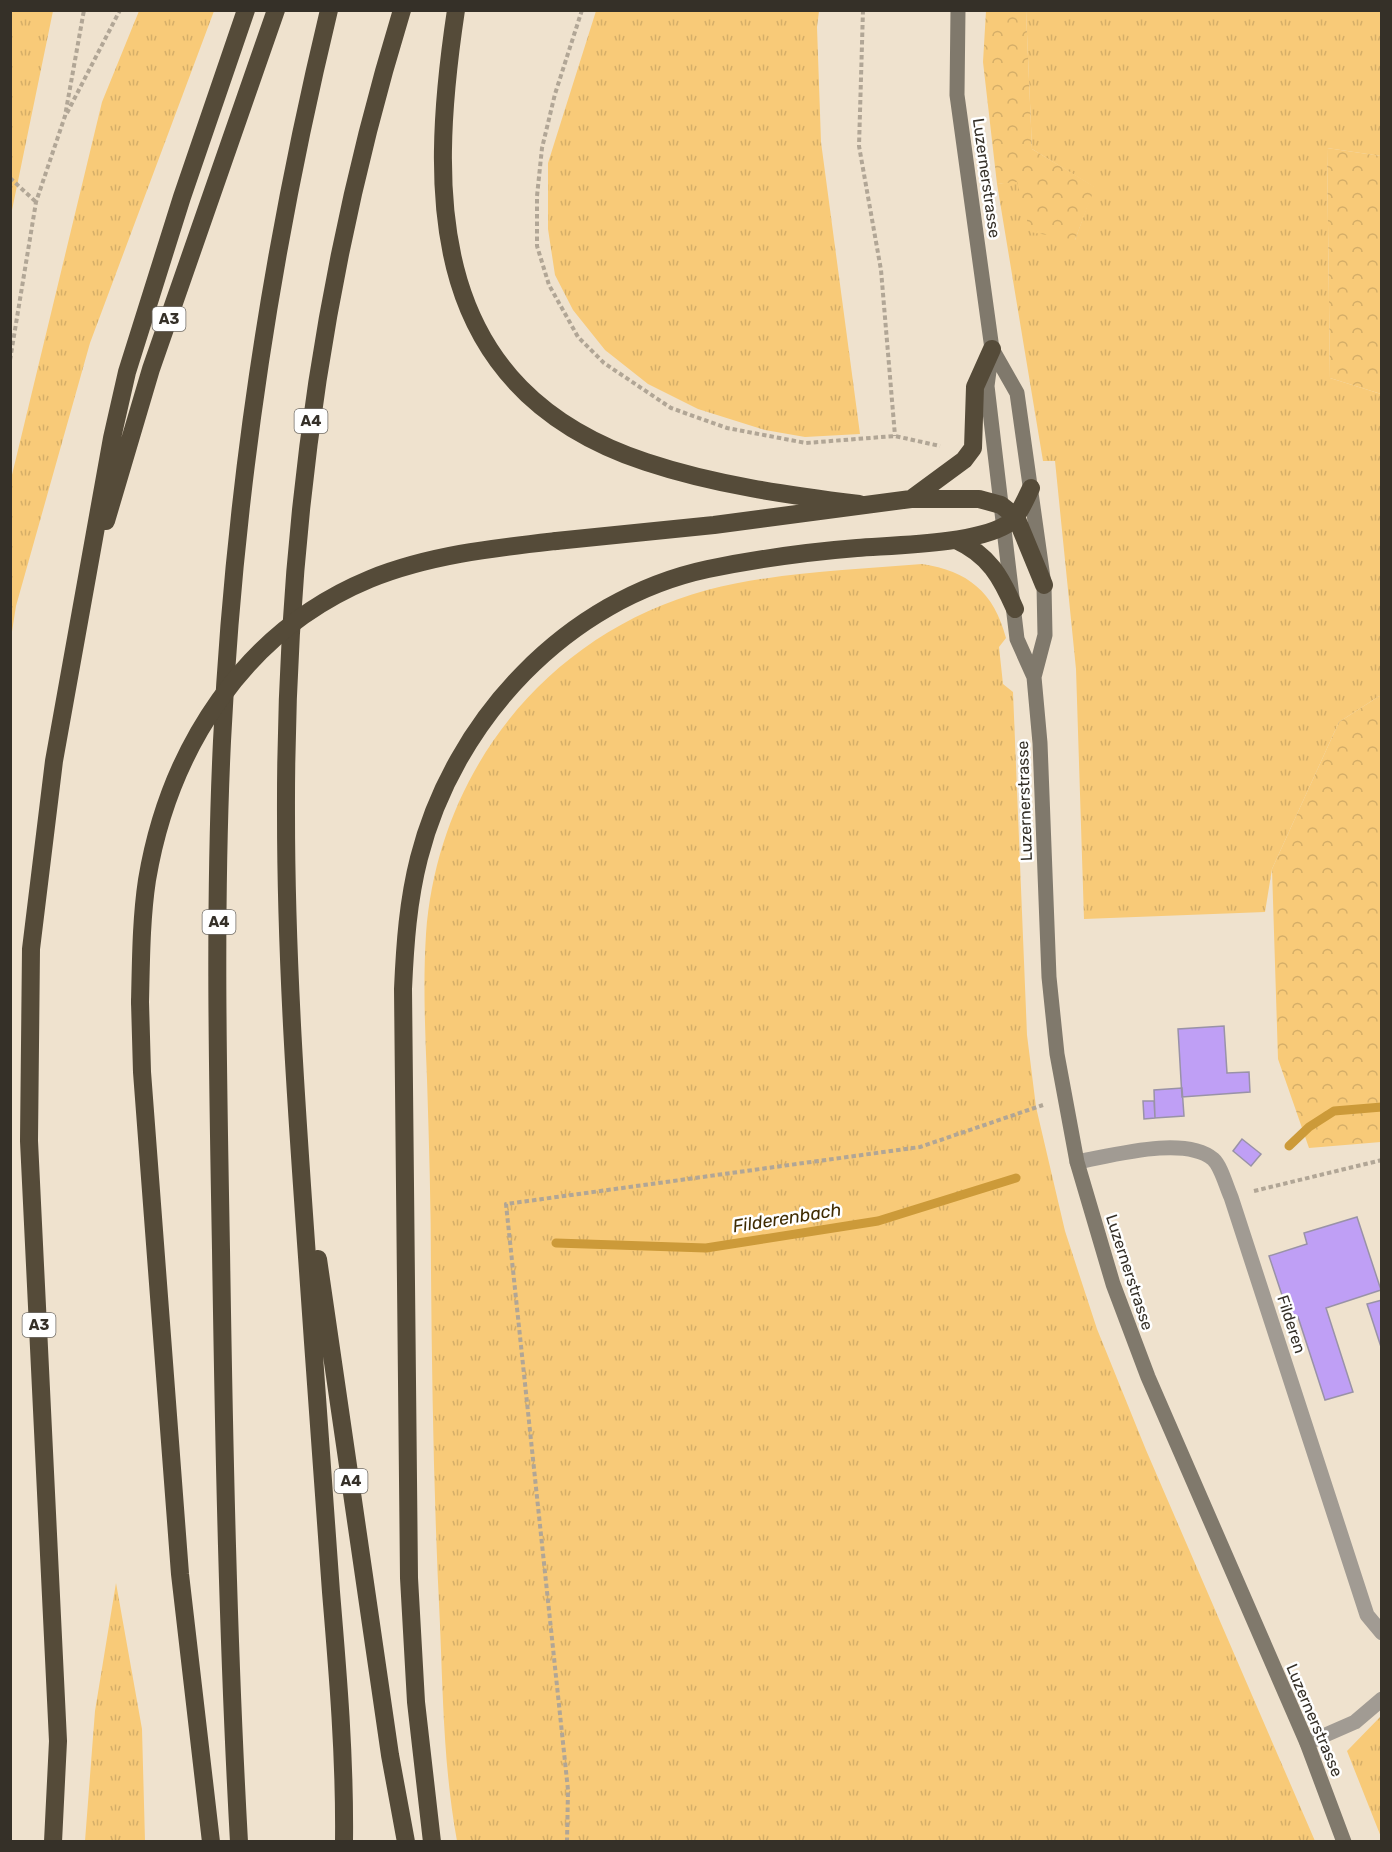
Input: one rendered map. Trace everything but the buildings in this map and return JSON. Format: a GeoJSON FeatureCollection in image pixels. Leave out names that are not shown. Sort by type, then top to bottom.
{"type":"FeatureCollection","features":[{"type":"Feature","properties":{"kind":"highway"},"geometry":{"type":"LineString","coordinates":[[77,633],[102,486],[127,372],[182,197],[246,10]]}},
{"type":"Feature","properties":{"kind":"highway","name":"A3"},"geometry":{"type":"LineString","coordinates":[[53,1842],[58,1741],[56,1670],[29,1141],[28,1017],[31,949],[43,838],[77,633],[118,475],[152,369],[276,10]]}},
{"type":"Feature","properties":{"kind":"highway","name":"A4"},"geometry":{"type":"LineString","coordinates":[[239,1842],[230,1639],[221,1286],[218,984],[222,743],[240,505],[256,384],[284,209],[329,10]]}},
{"type":"Feature","properties":{"kind":"highway","name":"A4"},"geometry":{"type":"LineString","coordinates":[[344,1842],[337,1667],[298,1121],[288,945],[286,814],[288,691],[297,542],[313,402],[342,244],[366,139],[402,10]]}},
{"type":"Feature","properties":{"kind":"highway"},"geometry":{"type":"LineString","coordinates":[[456,10],[442,155],[442,187],[447,236],[457,281],[475,321],[492,350],[514,380],[531,397],[565,422],[604,444],[646,462],[742,486],[859,504]]}},
{"type":"Feature","properties":{"kind":"highway"},"geometry":{"type":"LineString","coordinates":[[910,499],[964,460],[973,448],[975,387],[992,349]]}},
{"type":"Feature","properties":{"kind":"highway"},"geometry":{"type":"LineString","coordinates":[[432,1842],[416,1702],[409,1578],[403,989],[405,940],[419,856],[458,759],[483,720],[541,655],[613,604],[665,581],[717,567],[836,550],[956,540],[1010,522],[1031,488]]}},
{"type":"Feature","properties":{"kind":"highway"},"geometry":{"type":"LineString","coordinates":[[211,1842],[180,1574],[142,1072],[140,1002],[146,891],[165,806],[191,743],[219,699],[274,640],[316,608],[370,579],[445,558],[556,541],[714,525],[859,504],[910,499],[979,499],[1001,505],[1044,585]]}},
{"type":"Feature","properties":{"kind":"highway"},"geometry":{"type":"LineString","coordinates":[[956,540],[986,558],[999,574],[1015,609]]}},
{"type":"Feature","properties":{"kind":"highway","name":"A4"},"geometry":{"type":"LineString","coordinates":[[298,1121],[390,1755],[406,1842]]}},
{"type":"Feature","properties":{"kind":"main road","name":"Luzernerstrasse"},"geometry":{"type":"LineString","coordinates":[[958,10],[957,95],[992,349],[987,386],[1001,505]]}},
{"type":"Feature","properties":{"kind":"main road","name":"Luzernerstrasse"},"geometry":{"type":"LineString","coordinates":[[992,349],[1017,393],[1044,585],[1045,635],[1035,676],[1049,977],[1064,1098],[1077,1162],[1113,1284],[1148,1377],[1307,1743],[1344,1842]]}},
{"type":"Feature","properties":{"kind":"main road","name":"Luzernerstrasse"},"geometry":{"type":"LineString","coordinates":[[1010,522],[1017,639],[1035,676]]}},
{"type":"Feature","properties":{"kind":"street","name":"Filderen"},"geometry":{"type":"LineString","coordinates":[[1077,1162],[1171,1147],[1195,1149],[1214,1160],[1231,1197],[1367,1615],[1382,1633]]}},
{"type":"Feature","properties":{"kind":"street"},"geometry":{"type":"LineString","coordinates":[[1307,1743],[1355,1722],[1382,1699]]}},
{"type":"Feature","properties":{"kind":"path"},"geometry":{"type":"LineString","coordinates":[[10,360],[36,202],[65,116],[84,10]]}},
{"type":"Feature","properties":{"kind":"path"},"geometry":{"type":"LineString","coordinates":[[65,116],[120,10]]}},
{"type":"Feature","properties":{"kind":"path"},"geometry":{"type":"LineString","coordinates":[[582,10],[555,94],[542,148],[537,196],[537,246],[549,285],[578,337],[604,363],[671,408],[728,428],[806,443],[896,436],[881,270],[859,146],[863,10]]}},
{"type":"Feature","properties":{"kind":"path"},"geometry":{"type":"LineString","coordinates":[[10,178],[36,202]]}},
{"type":"Feature","properties":{"kind":"path"},"geometry":{"type":"LineString","coordinates":[[567,1842],[568,1790],[506,1203],[920,1147],[1064,1098]]}},
{"type":"Feature","properties":{"kind":"path"},"geometry":{"type":"LineString","coordinates":[[1231,1197],[1382,1160]]}},
{"type":"Feature","properties":{"kind":"green space"},"geometry":{"type":"Polygon","coordinates":[[[10,11],[53,11],[11,215],[10,11]]]}},
{"type":"Feature","properties":{"kind":"green space"},"geometry":{"type":"Polygon","coordinates":[[[139,11],[214,11],[90,343],[16,606],[11,638],[11,479],[102,102],[139,11]]]}},
{"type":"Feature","properties":{"kind":"green space"},"geometry":{"type":"Polygon","coordinates":[[[596,11],[819,11],[817,27],[821,142],[860,434],[805,437],[765,430],[698,409],[648,384],[605,350],[573,310],[555,275],[548,229],[548,163],[596,11]]]}},
{"type":"Feature","properties":{"kind":"green space"},"geometry":{"type":"Polygon","coordinates":[[[986,11],[1026,11],[1032,149],[1095,187],[1075,240],[1030,232],[1017,182],[997,184],[983,62],[986,11]]]}},
{"type":"Feature","properties":{"kind":"green space"},"geometry":{"type":"Polygon","coordinates":[[[1026,11],[1381,11],[1381,156],[1327,148],[1330,378],[1381,394],[1381,695],[1339,722],[1272,869],[1265,912],[1084,919],[1076,669],[1055,461],[1043,461],[997,184],[1017,181],[1075,240],[1094,187],[1032,149],[1026,11]]]}},
{"type":"Feature","properties":{"kind":"green space"},"geometry":{"type":"Polygon","coordinates":[[[1327,148],[1381,156],[1381,394],[1330,378],[1327,148]]]}},
{"type":"Feature","properties":{"kind":"green space"},"geometry":{"type":"Polygon","coordinates":[[[922,564],[953,572],[977,586],[994,608],[1006,638],[999,647],[1003,684],[1013,692],[1027,1035],[1036,1107],[1065,1231],[1097,1329],[1146,1450],[1315,1841],[457,1841],[449,1788],[445,1734],[436,1537],[430,1175],[424,988],[426,934],[435,874],[453,817],[478,764],[511,717],[551,674],[598,639],[650,610],[707,590],[760,579],[814,572],[922,564]]]}},
{"type":"Feature","properties":{"kind":"green space"},"geometry":{"type":"Polygon","coordinates":[[[1381,695],[1381,1142],[1309,1148],[1278,1059],[1272,869],[1339,722],[1381,695]]]}},
{"type":"Feature","properties":{"kind":"green space"},"geometry":{"type":"Polygon","coordinates":[[[116,1583],[142,1729],[145,1841],[85,1841],[95,1711],[116,1583]]]}},
{"type":"Feature","properties":{"kind":"green space"},"geometry":{"type":"Polygon","coordinates":[[[1381,1716],[1381,1837],[1347,1751],[1381,1716]]]}},
{"type":"Feature","properties":{"kind":"waterway","name":"Filderenbach"},"geometry":{"type":"LineString","coordinates":[[1289,1146],[1309,1127],[1334,1111],[1382,1107]]}},
{"type":"Feature","properties":{"kind":"waterway","name":"Filderenbach"},"geometry":{"type":"LineString","coordinates":[[556,1243],[706,1248],[878,1221],[1016,1178]]}}]}
